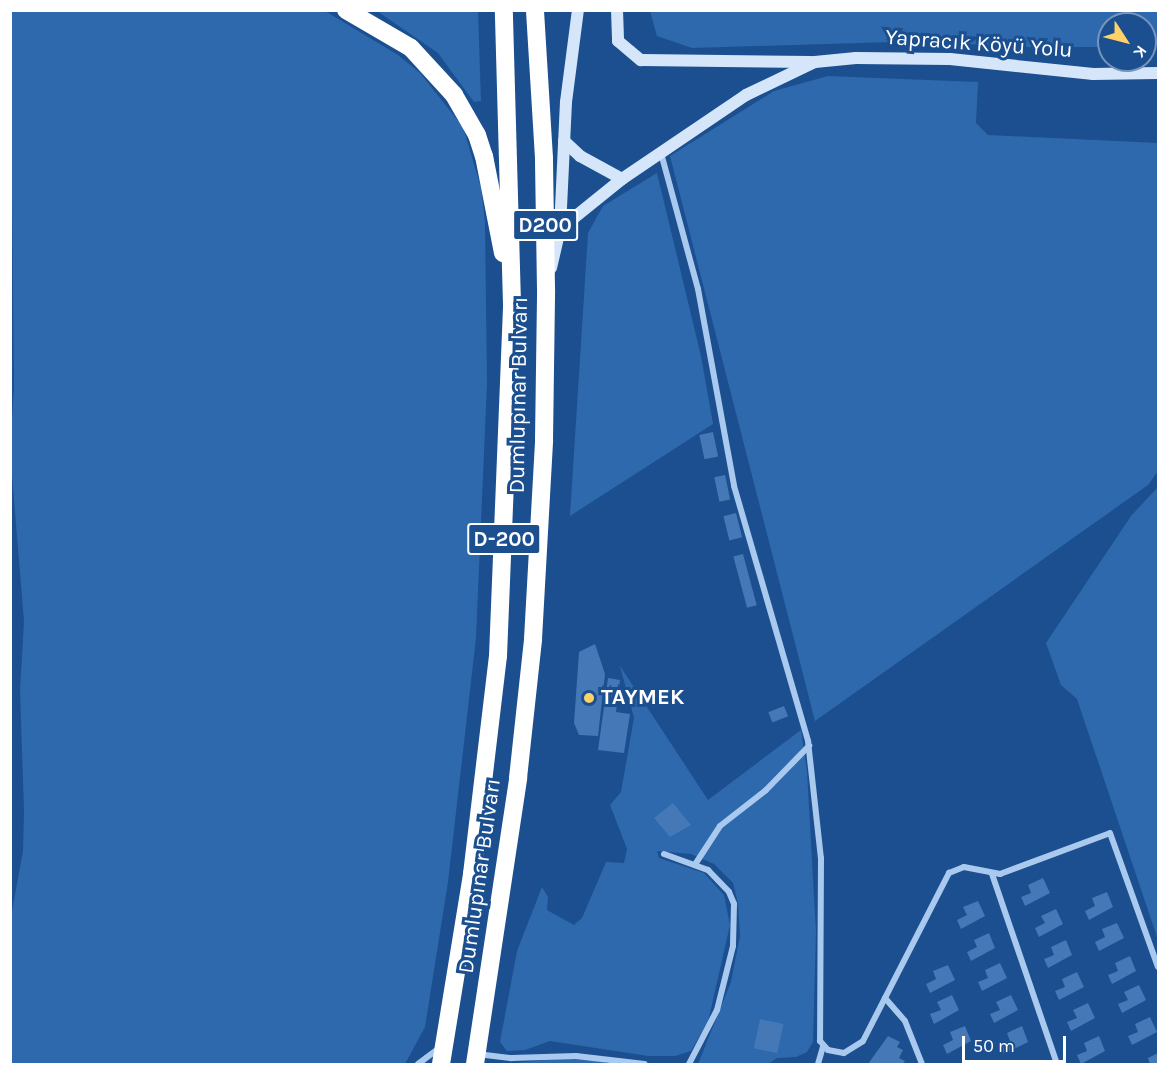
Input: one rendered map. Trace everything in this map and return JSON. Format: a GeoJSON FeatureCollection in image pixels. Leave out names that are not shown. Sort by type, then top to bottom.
{"type":"FeatureCollection","features":[{"type":"Feature","properties":{"kind":"highway"},"geometry":{"type":"LineString","coordinates":[[346,10],[391,34],[424,59],[468,117],[477,135],[489,176],[512,304]]}},
{"type":"Feature","properties":{"kind":"highway","name":"Dumlupınar Bulvarı"},"geometry":{"type":"LineString","coordinates":[[441,1065],[472,874],[498,656],[512,304],[504,10]]}},
{"type":"Feature","properties":{"kind":"highway","name":"Dumlupınar Bulvarı"},"geometry":{"type":"LineString","coordinates":[[476,1059],[518,778],[533,639],[544,440],[546,290],[544,158],[535,10]]}},
{"type":"Feature","properties":{"kind":"main road"},"geometry":{"type":"LineString","coordinates":[[546,290],[560,229],[564,141],[578,10]]}},
{"type":"Feature","properties":{"kind":"main road"},"geometry":{"type":"LineString","coordinates":[[617,10],[618,41],[641,60],[815,62]]}},
{"type":"Feature","properties":{"kind":"main road","name":"Yapracık Köyü Yolu"},"geometry":{"type":"LineString","coordinates":[[560,229],[622,179],[746,95],[815,62],[865,58],[951,59],[1093,74],[1158,73]]}},
{"type":"Feature","properties":{"kind":"main road"},"geometry":{"type":"LineString","coordinates":[[564,141],[580,156],[622,179]]}},
{"type":"Feature","properties":{"kind":"street"},"geometry":{"type":"LineString","coordinates":[[661,152],[698,289],[734,486],[809,746],[821,858],[819,1027],[823,1046],[819,1065]]}},
{"type":"Feature","properties":{"kind":"street"},"geometry":{"type":"LineString","coordinates":[[696,863],[720,826],[766,790],[809,746]]}},
{"type":"Feature","properties":{"kind":"street"},"geometry":{"type":"LineString","coordinates":[[823,1046],[837,1053],[853,1050],[863,1041],[949,873],[964,867],[992,873],[1011,870],[1110,833],[1158,967]]}},
{"type":"Feature","properties":{"kind":"street"},"geometry":{"type":"LineString","coordinates":[[664,854],[696,863],[708,870],[729,892],[735,921],[734,946],[717,1010],[688,1065]]}},
{"type":"Feature","properties":{"kind":"street"},"geometry":{"type":"LineString","coordinates":[[992,873],[1057,1065]]}},
{"type":"Feature","properties":{"kind":"street"},"geometry":{"type":"LineString","coordinates":[[885,998],[905,1021],[922,1065]]}},
{"type":"Feature","properties":{"kind":"street"},"geometry":{"type":"LineString","coordinates":[[418,1065],[445,1044]]}},
{"type":"Feature","properties":{"kind":"street"},"geometry":{"type":"LineString","coordinates":[[476,1059],[576,1056],[645,1065]]}},
{"type":"Feature","properties":{"kind":"shaded area"},"geometry":{"type":"Polygon","coordinates":[[[10,11],[325,11],[398,55],[420,73],[463,127],[481,188],[485,222],[487,384],[476,638],[448,882],[425,1027],[405,1064],[11,1064],[10,922],[23,851],[20,690],[24,621],[10,452],[14,386],[10,11]]]}},
{"type":"Feature","properties":{"kind":"shaded area"},"geometry":{"type":"Polygon","coordinates":[[[377,11],[478,11],[481,101],[474,102],[438,53],[377,11]]]}},
{"type":"Feature","properties":{"kind":"shaded area"},"geometry":{"type":"Polygon","coordinates":[[[650,11],[1158,11],[1158,46],[1157,12],[1097,12],[1097,47],[1013,47],[924,41],[692,48],[657,36],[650,11]]]}},
{"type":"Feature","properties":{"kind":"shaded area"},"geometry":{"type":"Polygon","coordinates":[[[828,76],[978,82],[976,123],[988,135],[1158,143],[1158,471],[1148,485],[815,721],[670,156],[774,91],[828,76]]]}},
{"type":"Feature","properties":{"kind":"shaded area"},"geometry":{"type":"Polygon","coordinates":[[[657,173],[701,356],[713,424],[570,516],[588,233],[603,206],[657,173]]]}},
{"type":"Feature","properties":{"kind":"shaded area"},"geometry":{"type":"Polygon","coordinates":[[[1158,487],[1158,940],[1077,699],[1061,685],[1046,643],[1131,516],[1158,487]]]}},
{"type":"Feature","properties":{"kind":"shaded area"},"geometry":{"type":"Polygon","coordinates":[[[620,666],[708,800],[801,730],[807,771],[816,932],[813,1042],[807,1052],[796,1057],[777,1058],[768,1064],[698,1064],[731,982],[740,936],[738,903],[733,883],[714,864],[691,854],[657,851],[659,858],[704,873],[724,895],[730,925],[708,1022],[691,1051],[675,1056],[648,1056],[550,1041],[525,1050],[507,1051],[500,1042],[517,951],[542,887],[548,897],[547,910],[574,925],[582,918],[606,862],[624,863],[627,849],[610,805],[621,792],[634,718],[620,666]]]}},
{"type":"Feature","properties":{"kind":"shaded area"},"geometry":{"type":"Polygon","coordinates":[[[587,1059],[613,1064],[502,1064],[587,1059]]]}},
{"type":"Feature","properties":{"kind":"building"},"geometry":{"type":"Polygon","coordinates":[[[713,432],[718,456],[705,459],[699,435],[713,432]]]}},
{"type":"Feature","properties":{"kind":"building"},"geometry":{"type":"Polygon","coordinates":[[[725,475],[730,499],[719,502],[714,477],[725,475]]]}},
{"type":"Feature","properties":{"kind":"building"},"geometry":{"type":"Polygon","coordinates":[[[736,513],[742,537],[729,540],[723,516],[736,513]]]}},
{"type":"Feature","properties":{"kind":"building"},"geometry":{"type":"Polygon","coordinates":[[[743,554],[757,605],[747,608],[733,557],[743,554]]]}},
{"type":"Feature","properties":{"kind":"building","name":"TAYMEK"},"geometry":{"type":"Polygon","coordinates":[[[595,644],[605,674],[598,736],[579,735],[574,723],[579,652],[595,644]]]}},
{"type":"Feature","properties":{"kind":"building","name":"TAYMEK"},"geometry":{"type":"Polygon","coordinates":[[[608,678],[620,680],[616,712],[630,714],[624,753],[598,750],[608,678]]]}},
{"type":"Feature","properties":{"kind":"building"},"geometry":{"type":"Polygon","coordinates":[[[784,706],[788,716],[772,723],[768,712],[784,706]]]}},
{"type":"Feature","properties":{"kind":"building"},"geometry":{"type":"Polygon","coordinates":[[[673,803],[691,825],[670,837],[654,818],[673,803]]]}},
{"type":"Feature","properties":{"kind":"building"},"geometry":{"type":"Polygon","coordinates":[[[1043,878],[1050,893],[1025,906],[1021,897],[1031,893],[1028,885],[1043,878]]]}},
{"type":"Feature","properties":{"kind":"building"},"geometry":{"type":"Polygon","coordinates":[[[1107,892],[1113,907],[1089,920],[1085,911],[1095,906],[1092,898],[1107,892]]]}},
{"type":"Feature","properties":{"kind":"building"},"geometry":{"type":"Polygon","coordinates":[[[978,901],[985,916],[961,929],[957,920],[967,915],[963,907],[978,901]]]}},
{"type":"Feature","properties":{"kind":"building"},"geometry":{"type":"Polygon","coordinates":[[[1056,909],[1063,924],[1039,937],[1035,928],[1045,923],[1041,916],[1056,909]]]}},
{"type":"Feature","properties":{"kind":"building"},"geometry":{"type":"Polygon","coordinates":[[[1117,923],[1124,938],[1099,951],[1095,942],[1105,937],[1102,929],[1117,923]]]}},
{"type":"Feature","properties":{"kind":"building"},"geometry":{"type":"Polygon","coordinates":[[[989,933],[995,948],[971,961],[967,952],[977,947],[974,940],[989,933]]]}},
{"type":"Feature","properties":{"kind":"building"},"geometry":{"type":"Polygon","coordinates":[[[1066,940],[1072,955],[1048,968],[1044,959],[1054,955],[1051,947],[1066,940]]]}},
{"type":"Feature","properties":{"kind":"building"},"geometry":{"type":"Polygon","coordinates":[[[1130,956],[1136,971],[1112,984],[1108,975],[1118,971],[1115,963],[1130,956]]]}},
{"type":"Feature","properties":{"kind":"building"},"geometry":{"type":"Polygon","coordinates":[[[1000,963],[1007,978],[982,991],[978,982],[988,978],[985,970],[1000,963]]]}},
{"type":"Feature","properties":{"kind":"building"},"geometry":{"type":"Polygon","coordinates":[[[948,965],[955,980],[930,993],[926,984],[936,979],[933,971],[948,965]]]}},
{"type":"Feature","properties":{"kind":"building"},"geometry":{"type":"Polygon","coordinates":[[[1077,972],[1084,987],[1059,1000],[1055,991],[1065,987],[1062,979],[1077,972]]]}},
{"type":"Feature","properties":{"kind":"building"},"geometry":{"type":"Polygon","coordinates":[[[1139,985],[1146,1000],[1122,1013],[1118,1004],[1128,1000],[1124,992],[1139,985]]]}},
{"type":"Feature","properties":{"kind":"building"},"geometry":{"type":"Polygon","coordinates":[[[952,995],[959,1010],[934,1024],[930,1014],[941,1010],[937,1002],[952,995]]]}},
{"type":"Feature","properties":{"kind":"building"},"geometry":{"type":"Polygon","coordinates":[[[1011,995],[1018,1010],[994,1023],[990,1014],[1000,1010],[996,1002],[1011,995]]]}},
{"type":"Feature","properties":{"kind":"building"},"geometry":{"type":"Polygon","coordinates":[[[1088,1003],[1095,1018],[1071,1031],[1067,1022],[1077,1018],[1073,1010],[1088,1003]]]}},
{"type":"Feature","properties":{"kind":"building"},"geometry":{"type":"Polygon","coordinates":[[[1150,1017],[1157,1032],[1132,1045],[1128,1036],[1138,1032],[1135,1024],[1150,1017]]]}},
{"type":"Feature","properties":{"kind":"building"},"geometry":{"type":"Polygon","coordinates":[[[760,1019],[783,1024],[777,1053],[754,1048],[760,1019]]]}},
{"type":"Feature","properties":{"kind":"building"},"geometry":{"type":"Polygon","coordinates":[[[965,1026],[971,1041],[947,1054],[943,1045],[953,1040],[950,1032],[965,1026]]]}},
{"type":"Feature","properties":{"kind":"building"},"geometry":{"type":"Polygon","coordinates":[[[1022,1026],[1028,1042],[1004,1054],[1000,1045],[1010,1041],[1007,1033],[1022,1026]]]}},
{"type":"Feature","properties":{"kind":"building"},"geometry":{"type":"Polygon","coordinates":[[[888,1036],[900,1042],[897,1047],[903,1050],[899,1058],[905,1061],[903,1064],[868,1064],[888,1036]]]}},
{"type":"Feature","properties":{"kind":"building"},"geometry":{"type":"Polygon","coordinates":[[[1099,1036],[1105,1051],[1081,1064],[1077,1055],[1087,1051],[1084,1043],[1099,1036]]]}},
{"type":"Feature","properties":{"kind":"building"},"geometry":{"type":"Polygon","coordinates":[[[1158,1053],[1158,1064],[1150,1064],[1148,1058],[1158,1053]]]}},
{"type":"Feature","properties":{"kind":"place","name":"TAYMEK"},"geometry":{"type":"Point","coordinates":[589,698]}}]}
